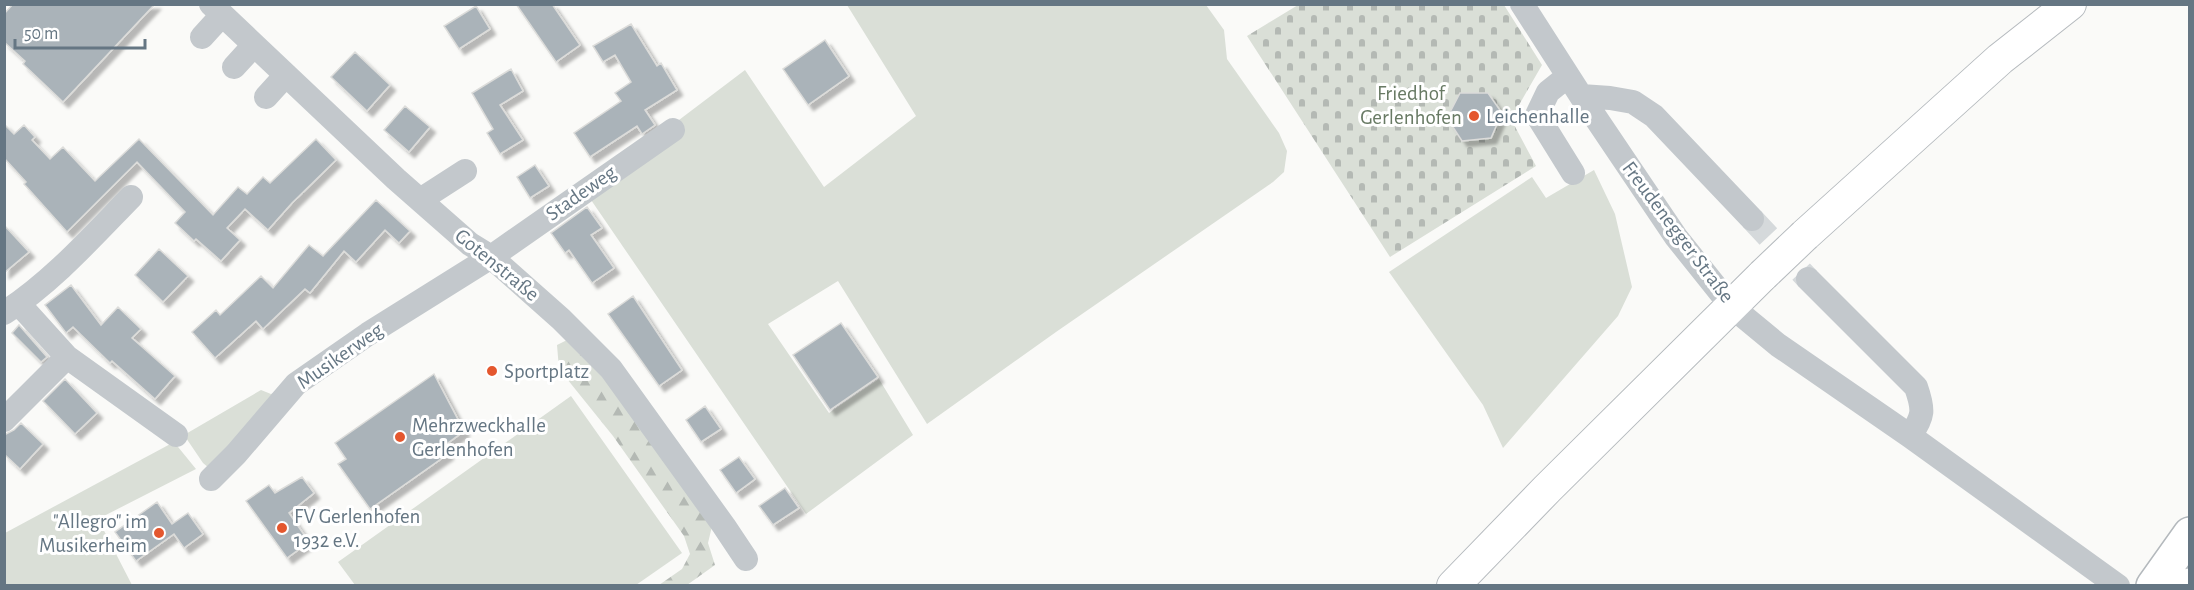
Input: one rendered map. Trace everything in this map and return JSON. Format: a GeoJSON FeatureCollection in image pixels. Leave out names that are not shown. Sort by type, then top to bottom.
{"type":"FeatureCollection","features":[{"type":"Feature","properties":{"kind":"highway"},"geometry":{"type":"LineString","coordinates":[[2153,585],[2190,534]]}},
{"type":"Feature","properties":{"kind":"main road"},"geometry":{"type":"LineString","coordinates":[[1453,585],[1805,235],[2000,59],[2070,4]]}},
{"type":"Feature","properties":{"kind":"street","name":"Freudenegger Straße"},"geometry":{"type":"LineString","coordinates":[[1522,4],[1574,86],[1676,237],[1732,307],[1778,345],[2118,585]]}},
{"type":"Feature","properties":{"kind":"street"},"geometry":{"type":"LineString","coordinates":[[202,37],[216,10]]}},
{"type":"Feature","properties":{"kind":"street","name":"Gotenstraße"},"geometry":{"type":"LineString","coordinates":[[216,10],[420,200],[561,319],[616,375],[746,559]]}},
{"type":"Feature","properties":{"kind":"street"},"geometry":{"type":"LineString","coordinates":[[234,67],[254,45]]}},
{"type":"Feature","properties":{"kind":"street"},"geometry":{"type":"LineString","coordinates":[[266,97],[286,75]]}},
{"type":"Feature","properties":{"kind":"street"},"geometry":{"type":"LineString","coordinates":[[1573,173],[1537,115],[1548,92],[1574,86],[1610,98],[1633,102],[1654,116],[1752,219]]}},
{"type":"Feature","properties":{"kind":"street","name":"Stadeweg"},"geometry":{"type":"LineString","coordinates":[[490,257],[673,130]]}},
{"type":"Feature","properties":{"kind":"street"},"geometry":{"type":"LineString","coordinates":[[420,200],[465,171]]}},
{"type":"Feature","properties":{"kind":"street"},"geometry":{"type":"LineString","coordinates":[[131,197],[63,266],[12,309],[67,357],[176,435]]}},
{"type":"Feature","properties":{"kind":"street","name":"Musikerweg"},"geometry":{"type":"LineString","coordinates":[[210,479],[236,454],[297,384],[368,334],[490,257]]}},
{"type":"Feature","properties":{"kind":"street"},"geometry":{"type":"LineString","coordinates":[[1808,279],[1916,387],[1922,406],[1920,421],[1910,436]]}},
{"type":"Feature","properties":{"kind":"street"},"geometry":{"type":"LineString","coordinates":[[4,420],[67,357]]}},
{"type":"Feature","properties":{"kind":"green space"},"geometry":{"type":"Polygon","coordinates":[[[847,5],[1206,5],[1224,30],[1227,59],[1279,133],[1287,151],[1284,172],[1273,182],[927,424],[838,281],[768,324],[829,413],[879,379],[913,435],[806,514],[589,197],[675,123],[745,70],[824,187],[916,116],[847,5]]]}},
{"type":"Feature","properties":{"kind":"green space","name":"Friedhof Gerlenhofen"},"geometry":{"type":"Polygon","coordinates":[[[1298,5],[1504,5],[1542,65],[1511,119],[1536,166],[1390,257],[1247,36],[1298,5]]]}},
{"type":"Feature","properties":{"kind":"green space"},"geometry":{"type":"Polygon","coordinates":[[[1594,170],[1615,214],[1632,287],[1618,316],[1503,448],[1483,405],[1389,272],[1532,177],[1546,198],[1594,170]]]}},
{"type":"Feature","properties":{"kind":"green space"},"geometry":{"type":"Polygon","coordinates":[[[567,340],[611,383],[713,522],[708,543],[715,565],[687,585],[659,585],[682,569],[690,554],[684,536],[613,436],[559,369],[557,345],[567,340]]]}},
{"type":"Feature","properties":{"kind":"green space"},"geometry":{"type":"Polygon","coordinates":[[[285,388],[209,468],[184,435],[261,390],[271,394],[285,388]]]}},
{"type":"Feature","properties":{"kind":"green space"},"geometry":{"type":"Polygon","coordinates":[[[571,396],[682,553],[636,585],[355,585],[338,562],[571,396]]]}},
{"type":"Feature","properties":{"kind":"green space"},"geometry":{"type":"Polygon","coordinates":[[[174,442],[196,469],[98,519],[132,585],[5,586],[5,533],[174,442]]]}},
{"type":"Feature","properties":{"kind":"building"},"geometry":{"type":"Polygon","coordinates":[[[13,4],[155,4],[63,102],[23,64],[25,61],[4,42],[4,14],[13,4]]]}},
{"type":"Feature","properties":{"kind":"building"},"geometry":{"type":"Polygon","coordinates":[[[516,4],[552,4],[580,45],[556,62],[516,4]]]}},
{"type":"Feature","properties":{"kind":"building"},"geometry":{"type":"Polygon","coordinates":[[[476,6],[490,29],[459,49],[444,26],[476,6]]]}},
{"type":"Feature","properties":{"kind":"building"},"geometry":{"type":"Polygon","coordinates":[[[631,24],[657,66],[661,63],[677,90],[645,110],[655,125],[642,134],[637,126],[590,157],[574,133],[621,101],[615,93],[631,82],[615,55],[603,62],[593,46],[631,24]]]}},
{"type":"Feature","properties":{"kind":"building"},"geometry":{"type":"Polygon","coordinates":[[[825,40],[849,76],[808,105],[783,69],[825,40]]]}},
{"type":"Feature","properties":{"kind":"building"},"geometry":{"type":"Polygon","coordinates":[[[355,52],[390,85],[367,111],[331,77],[355,52]]]}},
{"type":"Feature","properties":{"kind":"building"},"geometry":{"type":"Polygon","coordinates":[[[511,69],[523,91],[500,105],[523,140],[500,154],[487,133],[493,129],[472,93],[511,69]]]}},
{"type":"Feature","properties":{"kind":"building","name":"Leichenhalle"},"geometry":{"type":"Polygon","coordinates":[[[1460,93],[1488,93],[1502,113],[1491,138],[1462,141],[1447,118],[1460,93]]]}},
{"type":"Feature","properties":{"kind":"building"},"geometry":{"type":"Polygon","coordinates":[[[405,106],[430,127],[409,152],[384,130],[405,106]]]}},
{"type":"Feature","properties":{"kind":"building"},"geometry":{"type":"Polygon","coordinates":[[[4,124],[14,134],[24,125],[35,137],[32,140],[50,159],[63,147],[95,181],[139,139],[213,215],[238,187],[247,194],[263,177],[270,183],[316,139],[336,160],[268,230],[245,209],[227,228],[240,240],[221,261],[175,223],[185,212],[137,162],[67,232],[4,158],[4,124]]]}},
{"type":"Feature","properties":{"kind":"building"},"geometry":{"type":"Polygon","coordinates":[[[535,165],[549,186],[530,198],[517,177],[535,165]]]}},
{"type":"Feature","properties":{"kind":"building"},"geometry":{"type":"Polygon","coordinates":[[[376,200],[410,231],[399,243],[385,230],[356,262],[344,251],[310,293],[305,289],[263,329],[256,321],[215,358],[192,332],[216,310],[220,315],[261,276],[273,288],[309,245],[323,256],[376,200]]]}},
{"type":"Feature","properties":{"kind":"building"},"geometry":{"type":"Polygon","coordinates":[[[587,207],[602,228],[591,235],[614,268],[592,283],[569,250],[565,253],[551,233],[587,207]]]}},
{"type":"Feature","properties":{"kind":"building"},"geometry":{"type":"Polygon","coordinates":[[[4,225],[29,252],[4,273],[4,225]]]}},
{"type":"Feature","properties":{"kind":"building"},"geometry":{"type":"Polygon","coordinates":[[[159,249],[188,276],[163,302],[135,275],[159,249]]]}},
{"type":"Feature","properties":{"kind":"building"},"geometry":{"type":"Polygon","coordinates":[[[71,285],[101,325],[118,307],[141,329],[132,338],[175,376],[155,399],[112,361],[110,363],[73,327],[66,333],[45,305],[71,285]]]}},
{"type":"Feature","properties":{"kind":"building"},"geometry":{"type":"Polygon","coordinates":[[[633,296],[682,370],[659,386],[608,314],[633,296]]]}},
{"type":"Feature","properties":{"kind":"building"},"geometry":{"type":"Polygon","coordinates":[[[841,323],[878,377],[830,410],[793,355],[841,323]]]}},
{"type":"Feature","properties":{"kind":"building"},"geometry":{"type":"Polygon","coordinates":[[[19,325],[47,357],[41,362],[12,333],[19,325]]]}},
{"type":"Feature","properties":{"kind":"building","name":"Mehrzweckhalle Gerlenhofen"},"geometry":{"type":"Polygon","coordinates":[[[434,374],[464,431],[444,446],[448,454],[370,509],[338,464],[346,459],[335,443],[434,374]]]}},
{"type":"Feature","properties":{"kind":"building"},"geometry":{"type":"Polygon","coordinates":[[[65,379],[97,413],[75,434],[43,401],[65,379]]]}},
{"type":"Feature","properties":{"kind":"building"},"geometry":{"type":"Polygon","coordinates":[[[705,406],[721,429],[701,442],[686,420],[705,406]]]}},
{"type":"Feature","properties":{"kind":"building"},"geometry":{"type":"Polygon","coordinates":[[[21,423],[43,444],[20,469],[4,454],[4,435],[21,423]]]}},
{"type":"Feature","properties":{"kind":"building"},"geometry":{"type":"Polygon","coordinates":[[[739,457],[755,479],[736,493],[720,470],[739,457]]]}},
{"type":"Feature","properties":{"kind":"building","name":"FV Gerlenhofen 1932 e.V."},"geometry":{"type":"Polygon","coordinates":[[[302,477],[314,493],[289,513],[309,542],[287,558],[246,501],[269,485],[275,493],[302,477]]]}},
{"type":"Feature","properties":{"kind":"building"},"geometry":{"type":"Polygon","coordinates":[[[785,488],[799,508],[773,525],[759,506],[785,488]]]}},
{"type":"Feature","properties":{"kind":"building","name":"\"Allegro\" im Musikerheim"},"geometry":{"type":"Polygon","coordinates":[[[157,502],[172,524],[188,513],[203,534],[184,548],[174,534],[136,561],[115,532],[157,502]]]}},
{"type":"Feature","properties":{"kind":"tunnel"},"geometry":{"type":"LineString","coordinates":[[1752,219],[1808,279]]}},
{"type":"Feature","properties":{"kind":"place","name":"Leichenhalle"},"geometry":{"type":"Point","coordinates":[1474,116]}},
{"type":"Feature","properties":{"kind":"place","name":"Sportplatz"},"geometry":{"type":"Point","coordinates":[492,371]}},
{"type":"Feature","properties":{"kind":"place","name":"Mehrzweckhalle Gerlenhofen"},"geometry":{"type":"Point","coordinates":[400,437]}},
{"type":"Feature","properties":{"kind":"place","name":"FV Gerlenhofen 1932 e.V."},"geometry":{"type":"Point","coordinates":[282,528]}},
{"type":"Feature","properties":{"kind":"place","name":"\"Allegro\" im Musikerheim"},"geometry":{"type":"Point","coordinates":[159,533]}}]}
